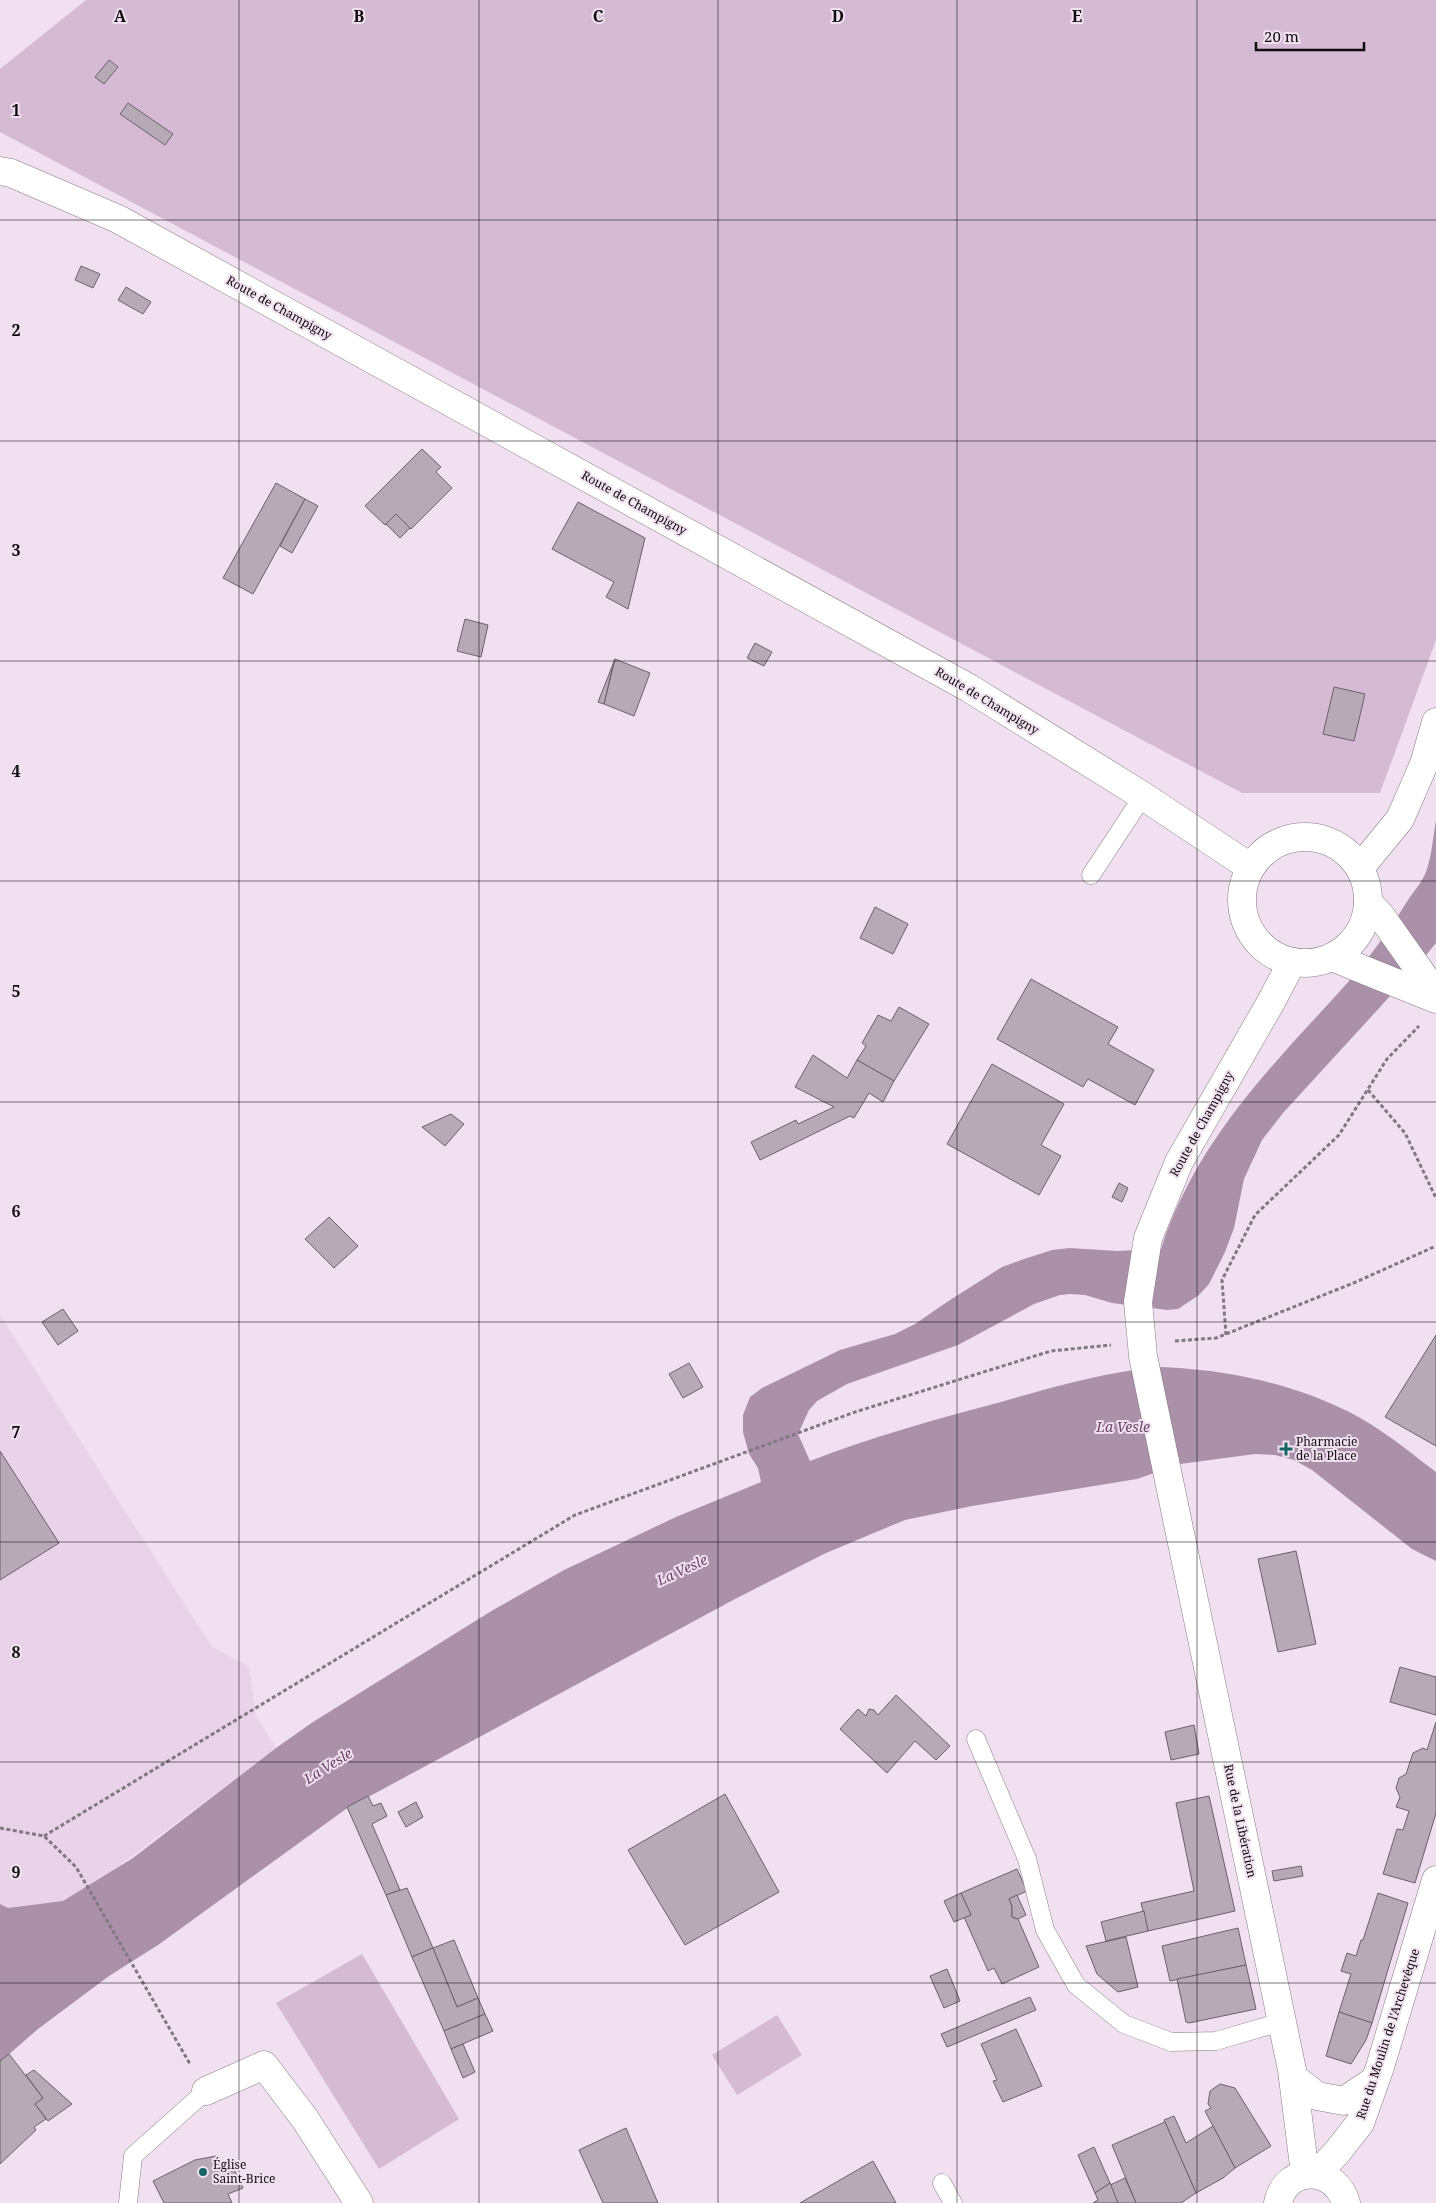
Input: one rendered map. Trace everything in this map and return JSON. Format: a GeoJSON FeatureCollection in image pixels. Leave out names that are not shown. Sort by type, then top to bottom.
{"type":"FeatureCollection","features":[{"type":"Feature","properties":{"kind":"street","name":"Route de Champigny"},"geometry":{"type":"LineString","coordinates":[[0,170],[118,219],[969,688],[1143,796],[1250,867]]}},
{"type":"Feature","properties":{"kind":"street"},"geometry":{"type":"LineString","coordinates":[[1360,868],[1400,819],[1424,764],[1436,722]]}},
{"type":"Feature","properties":{"kind":"street"},"geometry":{"type":"LineString","coordinates":[[1430,1010],[1344,961],[1292,962],[1274,955],[1258,942],[1247,926],[1241,906],[1242,886],[1250,867],[1263,852],[1280,841],[1299,836],[1317,837],[1334,843],[1348,854],[1360,868],[1374,909],[1436,994]]}},
{"type":"Feature","properties":{"kind":"street"},"geometry":{"type":"LineString","coordinates":[[1344,961],[1345,949],[1357,936],[1364,920],[1374,909]]}},
{"type":"Feature","properties":{"kind":"street","name":"Route de Champigny"},"geometry":{"type":"LineString","coordinates":[[1142,1349],[1138,1302],[1148,1238],[1178,1162],[1271,1002],[1292,962]]}},
{"type":"Feature","properties":{"kind":"street","name":"Rue de la Libération"},"geometry":{"type":"LineString","coordinates":[[1142,1349],[1293,2077],[1311,2174]]}},
{"type":"Feature","properties":{"kind":"street","name":"Rue du Moulin de l'Archevêque"},"geometry":{"type":"LineString","coordinates":[[1278,2203],[1286,2186],[1294,2179],[1311,2174],[1338,2151],[1360,2123],[1436,1880]]}},
{"type":"Feature","properties":{"kind":"street"},"geometry":{"type":"LineString","coordinates":[[206,2091],[264,2065],[305,2119],[358,2203]]}},
{"type":"Feature","properties":{"kind":"street"},"geometry":{"type":"LineString","coordinates":[[1293,2077],[1317,2096],[1344,2101],[1375,2080]]}},
{"type":"Feature","properties":{"kind":"street"},"geometry":{"type":"LineString","coordinates":[[1311,2174],[1328,2178],[1337,2185],[1344,2194],[1346,2203]]}},
{"type":"Feature","properties":{"kind":"lane"},"geometry":{"type":"LineString","coordinates":[[1091,875],[1143,796]]}},
{"type":"Feature","properties":{"kind":"lane"},"geometry":{"type":"LineString","coordinates":[[976,1739],[1027,1859],[1045,1930],[1076,1985],[1124,2024],[1171,2042],[1216,2041],[1281,2022]]}},
{"type":"Feature","properties":{"kind":"lane"},"geometry":{"type":"LineString","coordinates":[[128,2203],[133,2156],[206,2091]]}},
{"type":"Feature","properties":{"kind":"lane"},"geometry":{"type":"LineString","coordinates":[[942,2183],[953,2203]]}},
{"type":"Feature","properties":{"kind":"path"},"geometry":{"type":"LineString","coordinates":[[1226,1334],[1222,1280],[1255,1215],[1339,1135],[1387,1059],[1430,1010]]}},
{"type":"Feature","properties":{"kind":"path"},"geometry":{"type":"LineString","coordinates":[[1368,1090],[1405,1133],[1436,1198]]}},
{"type":"Feature","properties":{"kind":"path"},"geometry":{"type":"LineString","coordinates":[[44,1836],[575,1515],[855,1412],[1051,1351],[1142,1349],[1216,1338],[1356,1282],[1436,1246]]}},
{"type":"Feature","properties":{"kind":"path"},"geometry":{"type":"LineString","coordinates":[[0,1828],[44,1836],[76,1867],[206,2091]]}},
{"type":"Feature","properties":{"kind":"shaded area"},"geometry":{"type":"Polygon","coordinates":[[[86,0],[1436,0],[1436,640],[1380,793],[1242,793],[0,132],[0,69],[86,0]]]}},
{"type":"Feature","properties":{"kind":"shaded area"},"geometry":{"type":"Polygon","coordinates":[[[0,1315],[212,1647],[249,1666],[256,1716],[276,1748],[28,1934],[0,1920],[0,1315]]]}},
{"type":"Feature","properties":{"kind":"shaded area"},"geometry":{"type":"Polygon","coordinates":[[[362,1954],[459,2119],[379,2169],[276,2003],[362,1954]]]}},
{"type":"Feature","properties":{"kind":"shaded area"},"geometry":{"type":"Polygon","coordinates":[[[777,2015],[802,2055],[737,2095],[712,2055],[777,2015]]]}},
{"type":"Feature","properties":{"kind":"water","name":"La Vesle"},"geometry":{"type":"Polygon","coordinates":[[[1436,820],[1436,943],[1414,970],[1283,1113],[1262,1140],[1244,1179],[1234,1228],[1225,1252],[1209,1284],[1199,1295],[1178,1309],[1167,1310],[1112,1303],[1085,1295],[1070,1294],[1060,1295],[1034,1304],[958,1345],[847,1384],[817,1401],[809,1410],[798,1434],[810,1461],[928,1422],[1099,1376],[1159,1367],[1213,1371],[1237,1375],[1284,1386],[1351,1413],[1388,1436],[1436,1472],[1436,1561],[1412,1549],[1312,1470],[1294,1460],[1275,1455],[1255,1454],[1180,1464],[1137,1479],[972,1506],[905,1520],[826,1553],[735,1599],[346,1809],[158,1945],[109,1976],[38,2029],[0,2062],[0,1904],[8,1908],[63,1901],[133,1858],[276,1748],[313,1722],[493,1610],[564,1570],[676,1517],[761,1482],[758,1468],[749,1454],[743,1432],[743,1415],[750,1397],[762,1388],[840,1350],[895,1334],[915,1324],[1002,1267],[1024,1259],[1052,1250],[1070,1248],[1117,1251],[1161,1249],[1189,1182],[1227,1122],[1295,1040],[1367,959],[1420,883],[1430,859],[1436,820]]]}},
{"type":"Feature","properties":{"kind":"building"},"geometry":{"type":"Polygon","coordinates":[[[109,60],[118,67],[104,84],[95,77],[109,60]]]}},
{"type":"Feature","properties":{"kind":"building"},"geometry":{"type":"Polygon","coordinates":[[[128,103],[173,134],[165,145],[120,114],[128,103]]]}},
{"type":"Feature","properties":{"kind":"building"},"geometry":{"type":"Polygon","coordinates":[[[81,266],[100,274],[93,288],[75,280],[81,266]]]}},
{"type":"Feature","properties":{"kind":"building"},"geometry":{"type":"Polygon","coordinates":[[[126,287],[151,302],[143,314],[118,300],[126,287]]]}},
{"type":"Feature","properties":{"kind":"building"},"geometry":{"type":"Polygon","coordinates":[[[422,449],[441,467],[436,472],[452,488],[411,529],[396,514],[385,525],[365,506],[422,449]]]}},
{"type":"Feature","properties":{"kind":"building"},"geometry":{"type":"Polygon","coordinates":[[[276,483],[305,499],[253,594],[223,578],[276,483]]]}},
{"type":"Feature","properties":{"kind":"building"},"geometry":{"type":"Polygon","coordinates":[[[305,499],[318,506],[292,553],[280,546],[305,499]]]}},
{"type":"Feature","properties":{"kind":"building"},"geometry":{"type":"Polygon","coordinates":[[[578,502],[645,538],[628,609],[606,597],[614,582],[552,549],[578,502]]]}},
{"type":"Feature","properties":{"kind":"building"},"geometry":{"type":"Polygon","coordinates":[[[396,514],[410,528],[400,538],[386,524],[396,514]]]}},
{"type":"Feature","properties":{"kind":"building"},"geometry":{"type":"Polygon","coordinates":[[[465,619],[488,625],[481,657],[457,651],[465,619]]]}},
{"type":"Feature","properties":{"kind":"building"},"geometry":{"type":"Polygon","coordinates":[[[755,643],[772,652],[764,666],[747,658],[755,643]]]}},
{"type":"Feature","properties":{"kind":"building"},"geometry":{"type":"Polygon","coordinates":[[[615,659],[650,673],[634,716],[604,704],[615,659]]]}},
{"type":"Feature","properties":{"kind":"building"},"geometry":{"type":"Polygon","coordinates":[[[615,659],[613,665],[604,704],[598,702],[615,659]]]}},
{"type":"Feature","properties":{"kind":"building"},"geometry":{"type":"Polygon","coordinates":[[[1334,687],[1365,694],[1354,741],[1323,734],[1334,687]]]}},
{"type":"Feature","properties":{"kind":"building"},"geometry":{"type":"Polygon","coordinates":[[[875,907],[908,924],[893,954],[860,938],[875,907]]]}},
{"type":"Feature","properties":{"kind":"building"},"geometry":{"type":"Polygon","coordinates":[[[1031,979],[1118,1027],[1108,1044],[1154,1070],[1135,1105],[1088,1079],[1083,1087],[997,1039],[1031,979]]]}},
{"type":"Feature","properties":{"kind":"building"},"geometry":{"type":"Polygon","coordinates":[[[899,1007],[929,1024],[894,1081],[857,1060],[866,1046],[862,1043],[878,1015],[891,1021],[899,1007]]]}},
{"type":"Feature","properties":{"kind":"building"},"geometry":{"type":"Polygon","coordinates":[[[813,1055],[847,1078],[857,1060],[894,1081],[883,1102],[869,1093],[854,1118],[850,1116],[760,1160],[751,1142],[796,1120],[798,1124],[834,1107],[795,1087],[813,1055]]]}},
{"type":"Feature","properties":{"kind":"building"},"geometry":{"type":"Polygon","coordinates":[[[992,1064],[1064,1104],[1041,1145],[1061,1156],[1039,1195],[947,1144],[992,1064]]]}},
{"type":"Feature","properties":{"kind":"building"},"geometry":{"type":"Polygon","coordinates":[[[451,1114],[464,1124],[445,1146],[422,1127],[451,1114]]]}},
{"type":"Feature","properties":{"kind":"building"},"geometry":{"type":"Polygon","coordinates":[[[1119,1183],[1128,1188],[1122,1202],[1112,1197],[1119,1183]]]}},
{"type":"Feature","properties":{"kind":"building"},"geometry":{"type":"Polygon","coordinates":[[[329,1217],[358,1246],[334,1268],[305,1239],[329,1217]]]}},
{"type":"Feature","properties":{"kind":"building"},"geometry":{"type":"Polygon","coordinates":[[[63,1309],[78,1331],[58,1345],[42,1322],[63,1309]]]}},
{"type":"Feature","properties":{"kind":"building"},"geometry":{"type":"Polygon","coordinates":[[[1436,1335],[1436,1446],[1385,1417],[1436,1335]]]}},
{"type":"Feature","properties":{"kind":"building"},"geometry":{"type":"Polygon","coordinates":[[[689,1363],[703,1387],[683,1398],[669,1374],[689,1363]]]}},
{"type":"Feature","properties":{"kind":"building"},"geometry":{"type":"Polygon","coordinates":[[[0,1451],[59,1543],[0,1580],[0,1451]]]}},
{"type":"Feature","properties":{"kind":"building"},"geometry":{"type":"Polygon","coordinates":[[[1296,1551],[1316,1644],[1278,1652],[1258,1559],[1296,1551]]]}},
{"type":"Feature","properties":{"kind":"building"},"geometry":{"type":"Polygon","coordinates":[[[1400,1667],[1436,1677],[1436,1715],[1390,1702],[1400,1667]]]}},
{"type":"Feature","properties":{"kind":"building"},"geometry":{"type":"Polygon","coordinates":[[[896,1695],[950,1746],[936,1760],[915,1741],[887,1773],[840,1729],[858,1709],[866,1716],[869,1709],[874,1710],[878,1715],[896,1695]]]}},
{"type":"Feature","properties":{"kind":"building"},"geometry":{"type":"Polygon","coordinates":[[[1436,1722],[1436,1813],[1415,1883],[1383,1874],[1397,1829],[1403,1830],[1409,1811],[1396,1807],[1400,1797],[1396,1788],[1399,1778],[1406,1774],[1413,1753],[1423,1748],[1427,1750],[1436,1722]]]}},
{"type":"Feature","properties":{"kind":"building"},"geometry":{"type":"Polygon","coordinates":[[[1194,1725],[1199,1754],[1171,1760],[1165,1732],[1194,1725]]]}},
{"type":"Feature","properties":{"kind":"building"},"geometry":{"type":"Polygon","coordinates":[[[725,1794],[779,1892],[685,1945],[628,1850],[725,1794]]]}},
{"type":"Feature","properties":{"kind":"building"},"geometry":{"type":"Polygon","coordinates":[[[368,1796],[373,1806],[381,1803],[387,1816],[372,1824],[400,1890],[386,1895],[347,1807],[368,1796]]]}},
{"type":"Feature","properties":{"kind":"building"},"geometry":{"type":"Polygon","coordinates":[[[1209,1796],[1235,1911],[1148,1931],[1141,1903],[1194,1891],[1176,1803],[1209,1796]]]}},
{"type":"Feature","properties":{"kind":"building"},"geometry":{"type":"Polygon","coordinates":[[[416,1802],[423,1817],[406,1827],[398,1812],[416,1802]]]}},
{"type":"Feature","properties":{"kind":"building"},"geometry":{"type":"Polygon","coordinates":[[[1301,1866],[1303,1876],[1274,1881],[1272,1871],[1301,1866]]]}},
{"type":"Feature","properties":{"kind":"building"},"geometry":{"type":"Polygon","coordinates":[[[1017,1869],[1027,1891],[1009,1899],[1012,1906],[1012,1917],[1018,1919],[1039,1967],[1002,1984],[994,1968],[988,1971],[964,1917],[971,1915],[961,1893],[1017,1869]]]}},
{"type":"Feature","properties":{"kind":"building"},"geometry":{"type":"Polygon","coordinates":[[[407,1888],[433,1948],[412,1957],[386,1895],[407,1888]]]}},
{"type":"Feature","properties":{"kind":"building"},"geometry":{"type":"Polygon","coordinates":[[[961,1893],[971,1915],[954,1922],[944,1901],[961,1893]]]}},
{"type":"Feature","properties":{"kind":"building"},"geometry":{"type":"Polygon","coordinates":[[[1378,1893],[1408,1903],[1372,2023],[1339,2012],[1351,1974],[1341,1971],[1347,1953],[1356,1956],[1378,1893]]]}},
{"type":"Feature","properties":{"kind":"building"},"geometry":{"type":"Polygon","coordinates":[[[1017,1895],[1026,1915],[1018,1919],[1012,1917],[1012,1906],[1009,1899],[1017,1895]]]}},
{"type":"Feature","properties":{"kind":"building"},"geometry":{"type":"Polygon","coordinates":[[[1144,1911],[1148,1931],[1106,1941],[1101,1922],[1144,1911]]]}},
{"type":"Feature","properties":{"kind":"building"},"geometry":{"type":"Polygon","coordinates":[[[1238,1928],[1246,1965],[1170,1981],[1162,1946],[1238,1928]]]}},
{"type":"Feature","properties":{"kind":"building"},"geometry":{"type":"Polygon","coordinates":[[[1126,1937],[1138,1987],[1118,1992],[1097,1974],[1086,1946],[1126,1937]]]}},
{"type":"Feature","properties":{"kind":"building"},"geometry":{"type":"Polygon","coordinates":[[[454,1940],[478,1998],[457,2007],[433,1948],[454,1940]]]}},
{"type":"Feature","properties":{"kind":"building"},"geometry":{"type":"Polygon","coordinates":[[[433,1948],[457,2007],[478,1998],[485,2014],[444,2031],[412,1957],[433,1948]]]}},
{"type":"Feature","properties":{"kind":"building"},"geometry":{"type":"Polygon","coordinates":[[[1246,1965],[1256,2009],[1189,2023],[1186,2022],[1177,1979],[1246,1965]]]}},
{"type":"Feature","properties":{"kind":"building"},"geometry":{"type":"Polygon","coordinates":[[[947,1969],[960,2001],[944,2008],[930,1976],[947,1969]]]}},
{"type":"Feature","properties":{"kind":"building"},"geometry":{"type":"Polygon","coordinates":[[[1030,1997],[1036,2010],[947,2047],[941,2034],[1030,1997]]]}},
{"type":"Feature","properties":{"kind":"building"},"geometry":{"type":"Polygon","coordinates":[[[1339,2012],[1372,2023],[1366,2040],[1351,2064],[1326,2056],[1339,2012]]]}},
{"type":"Feature","properties":{"kind":"building"},"geometry":{"type":"Polygon","coordinates":[[[485,2014],[493,2031],[451,2049],[444,2031],[485,2014]]]}},
{"type":"Feature","properties":{"kind":"building"},"geometry":{"type":"Polygon","coordinates":[[[1016,2029],[1042,2086],[1003,2102],[993,2081],[997,2080],[981,2044],[1016,2029]]]}},
{"type":"Feature","properties":{"kind":"building"},"geometry":{"type":"Polygon","coordinates":[[[463,2044],[475,2072],[463,2078],[451,2049],[463,2044]]]}},
{"type":"Feature","properties":{"kind":"building"},"geometry":{"type":"Polygon","coordinates":[[[9,2054],[43,2098],[35,2104],[46,2119],[34,2127],[36,2130],[0,2164],[0,2061],[9,2054]]]}},
{"type":"Feature","properties":{"kind":"building"},"geometry":{"type":"Polygon","coordinates":[[[34,2070],[72,2104],[48,2121],[35,2104],[43,2098],[26,2075],[34,2070]]]}},
{"type":"Feature","properties":{"kind":"building"},"geometry":{"type":"Polygon","coordinates":[[[1220,2084],[1235,2088],[1271,2146],[1235,2168],[1205,2111],[1211,2108],[1208,2104],[1210,2091],[1220,2084]]]}},
{"type":"Feature","properties":{"kind":"building"},"geometry":{"type":"Polygon","coordinates":[[[1174,2116],[1186,2143],[1213,2126],[1235,2168],[1223,2178],[1196,2193],[1164,2120],[1174,2116]]]}},
{"type":"Feature","properties":{"kind":"building"},"geometry":{"type":"Polygon","coordinates":[[[1165,2122],[1196,2193],[1181,2203],[1136,2203],[1112,2145],[1165,2122]]]}},
{"type":"Feature","properties":{"kind":"building"},"geometry":{"type":"Polygon","coordinates":[[[626,2128],[658,2203],[603,2203],[579,2150],[626,2128]]]}},
{"type":"Feature","properties":{"kind":"building"},"geometry":{"type":"Polygon","coordinates":[[[1094,2147],[1110,2183],[1095,2193],[1078,2155],[1094,2147]]]}},
{"type":"Feature","properties":{"kind":"building","name":"Église Saint-Brice"},"geometry":{"type":"Polygon","coordinates":[[[216,2156],[219,2164],[229,2159],[243,2188],[228,2194],[232,2203],[164,2203],[153,2181],[195,2160],[216,2156]]]}},
{"type":"Feature","properties":{"kind":"building"},"geometry":{"type":"Polygon","coordinates":[[[873,2161],[896,2203],[800,2203],[873,2161]]]}},
{"type":"Feature","properties":{"kind":"building"},"geometry":{"type":"Polygon","coordinates":[[[1125,2178],[1136,2203],[1118,2203],[1110,2185],[1125,2178]]]}},
{"type":"Feature","properties":{"kind":"building"},"geometry":{"type":"Polygon","coordinates":[[[1110,2183],[1118,2203],[1093,2203],[1098,2200],[1095,2193],[1110,2183]]]}},
{"type":"Feature","properties":{"kind":"place","name":"Pharmacie de la Place"},"geometry":{"type":"Point","coordinates":[1286,1449]}},
{"type":"Feature","properties":{"kind":"place","name":"Église Saint-Brice"},"geometry":{"type":"Point","coordinates":[203,2172]}}]}
